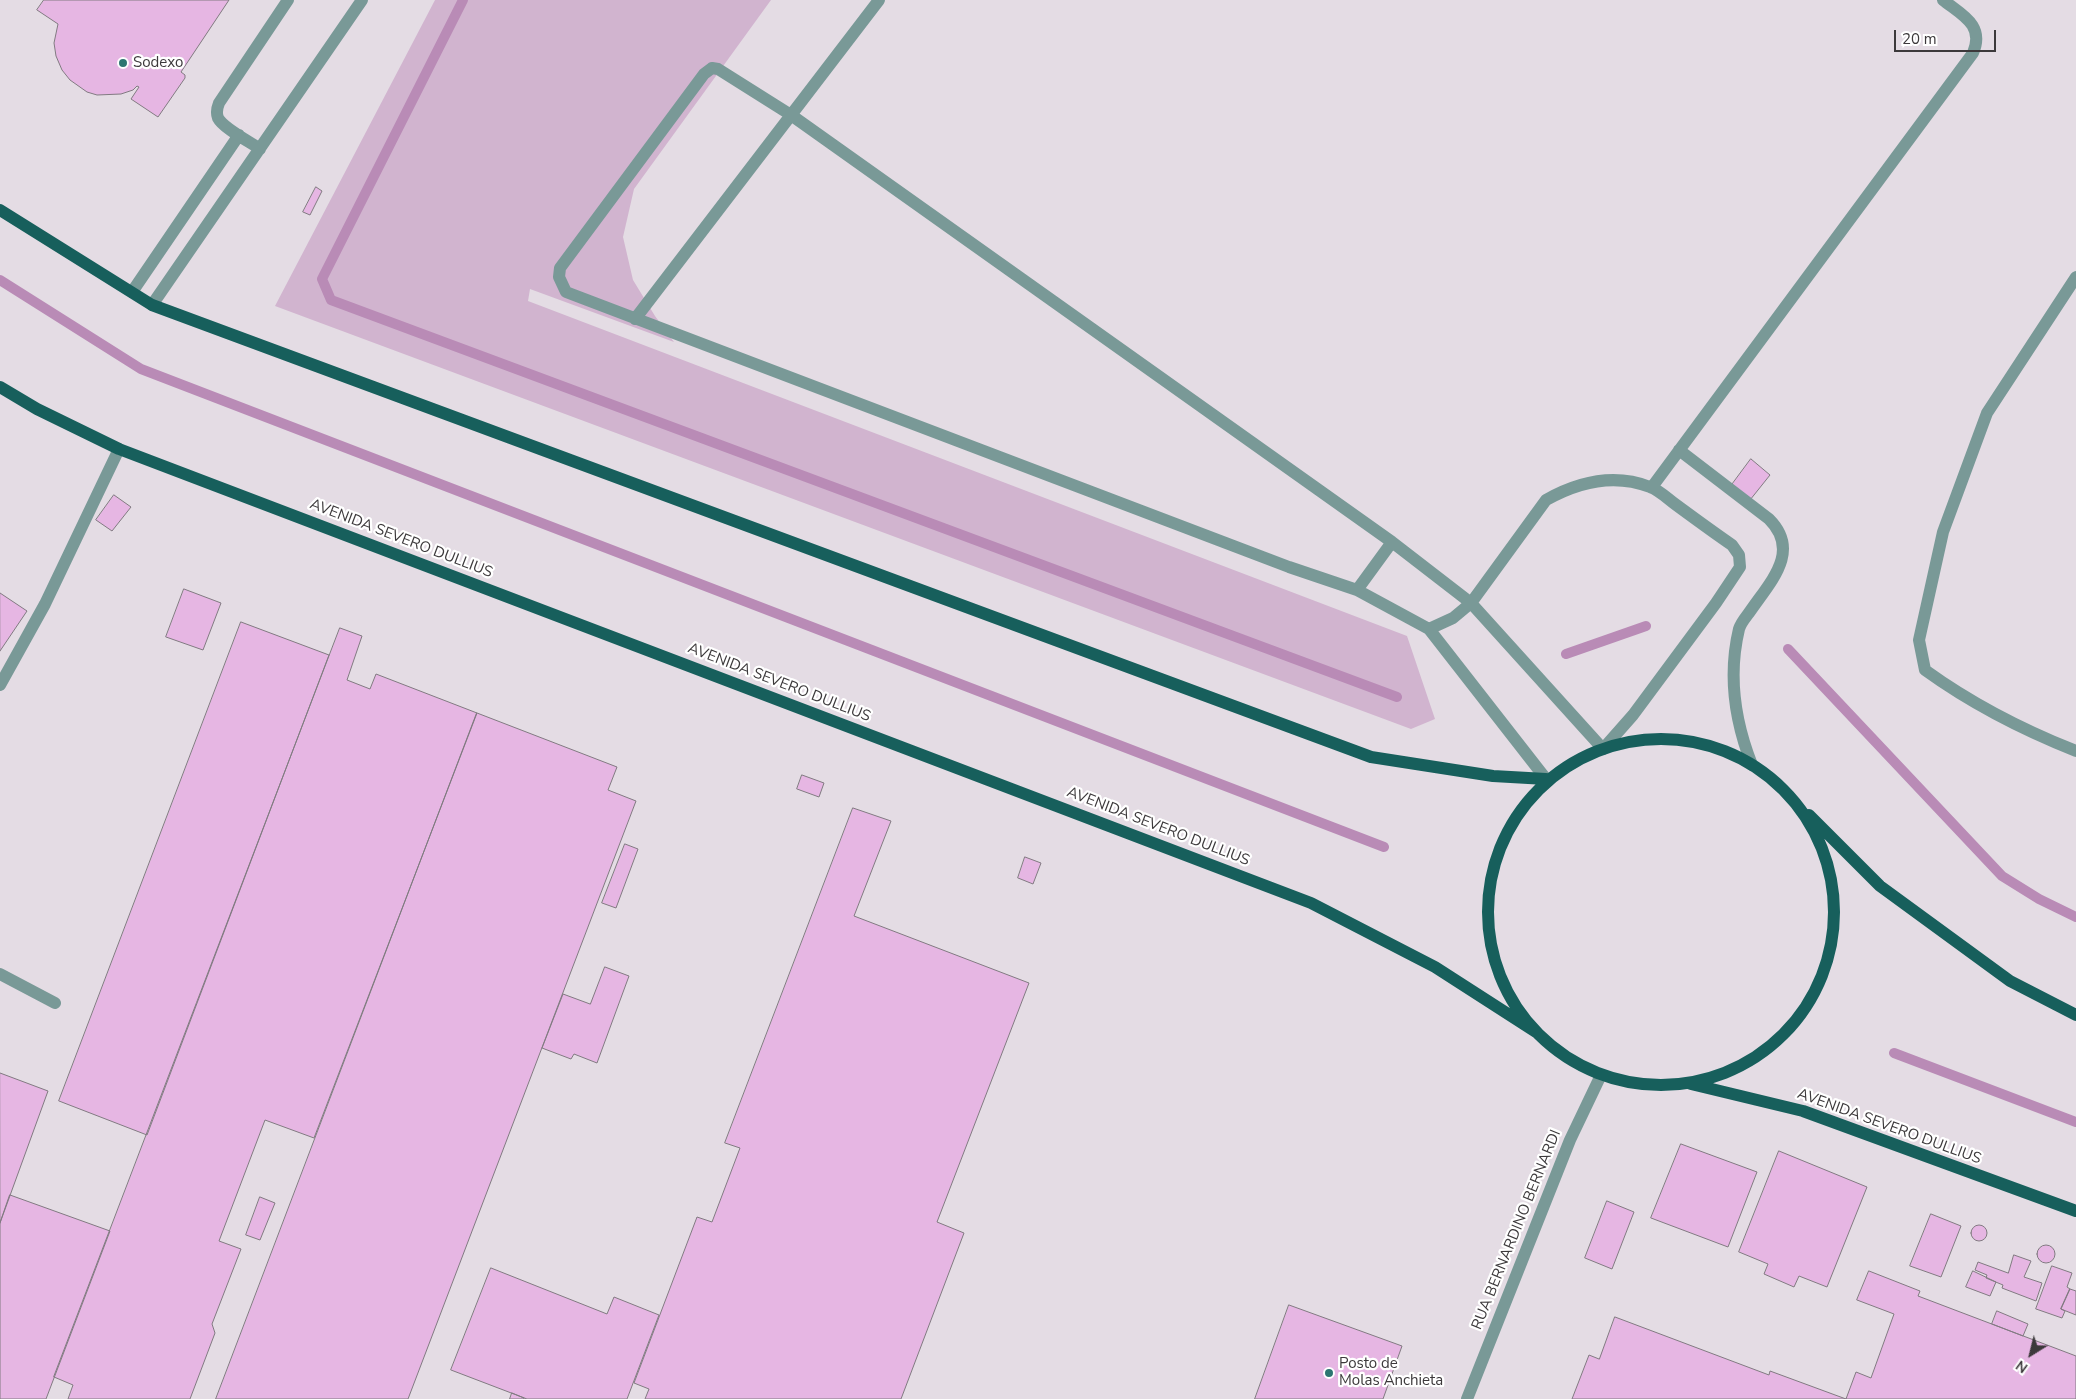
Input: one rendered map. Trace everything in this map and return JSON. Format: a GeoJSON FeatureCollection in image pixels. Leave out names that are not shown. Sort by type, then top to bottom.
{"type":"FeatureCollection","features":[{"type":"Feature","properties":{"kind":"main road"},"geometry":{"type":"LineString","coordinates":[[0,210],[152,305],[1370,757],[1493,776],[1546,779]]}},
{"type":"Feature","properties":{"kind":"main road","name":"AVENIDA SEVERO DULLIUS"},"geometry":{"type":"LineString","coordinates":[[0,387],[37,409],[119,449],[1311,902],[1435,968],[1536,1032]]}},
{"type":"Feature","properties":{"kind":"main road"},"geometry":{"type":"LineString","coordinates":[[1793,800],[1819,840],[1833,886],[1834,932],[1823,978],[1800,1017],[1768,1050],[1730,1072],[1689,1084],[1644,1085],[1600,1075],[1565,1057],[1536,1032],[1510,999],[1494,961],[1487,919],[1490,877],[1504,837],[1527,801],[1546,779],[1595,751],[1651,739],[1702,744],[1752,765],[1793,800],[1880,886],[2010,981],[2076,1015]]}},
{"type":"Feature","properties":{"kind":"main road","name":"AVENIDA SEVERO DULLIUS"},"geometry":{"type":"LineString","coordinates":[[1689,1084],[1803,1111],[2076,1211]]}},
{"type":"Feature","properties":{"kind":"street"},"geometry":{"type":"LineString","coordinates":[[260,149],[218,118],[217,110],[219,102],[288,0]]}},
{"type":"Feature","properties":{"kind":"street"},"geometry":{"type":"LineString","coordinates":[[152,305],[362,0]]}},
{"type":"Feature","properties":{"kind":"street"},"geometry":{"type":"LineString","coordinates":[[635,319],[879,0]]}},
{"type":"Feature","properties":{"kind":"street"},"geometry":{"type":"LineString","coordinates":[[1652,487],[1973,53],[1977,37],[1974,26],[1967,18],[1943,0]]}},
{"type":"Feature","properties":{"kind":"street"},"geometry":{"type":"LineString","coordinates":[[1429,629],[1453,618],[1471,603],[1546,500],[1582,484],[1605,480],[1629,481],[1652,487],[1732,546],[1740,555],[1740,567],[1716,603],[1633,715],[1603,749],[1471,603],[1392,542],[791,115],[718,69],[712,68],[704,74],[560,268],[559,277],[566,292],[1289,566],[1357,590],[1429,629],[1546,779]]}},
{"type":"Feature","properties":{"kind":"street"},"geometry":{"type":"LineString","coordinates":[[132,292],[240,135]]}},
{"type":"Feature","properties":{"kind":"street"},"geometry":{"type":"LineString","coordinates":[[2076,277],[1988,413],[1943,532],[1919,640],[1925,670],[1955,691],[2032,733],[2076,751]]}},
{"type":"Feature","properties":{"kind":"street"},"geometry":{"type":"LineString","coordinates":[[0,685],[45,604],[119,449]]}},
{"type":"Feature","properties":{"kind":"street"},"geometry":{"type":"LineString","coordinates":[[1679,450],[1770,519],[1776,526],[1783,545],[1783,558],[1778,570],[1740,627],[1735,657],[1734,688],[1737,718],[1743,742],[1752,765]]}},
{"type":"Feature","properties":{"kind":"street"},"geometry":{"type":"LineString","coordinates":[[1357,590],[1392,542]]}},
{"type":"Feature","properties":{"kind":"street"},"geometry":{"type":"LineString","coordinates":[[0,974],[55,1003]]}},
{"type":"Feature","properties":{"kind":"street","name":"RUA BERNARDINO BERNARDI"},"geometry":{"type":"LineString","coordinates":[[1467,1399],[1570,1140],[1600,1075]]}},
{"type":"Feature","properties":{"kind":"shaded area"},"geometry":{"type":"Polygon","coordinates":[[[435,0],[771,0],[634,189],[623,237],[633,280],[655,316],[674,342],[530,289],[528,301],[1407,636],[1435,719],[1411,729],[275,306],[435,0]]]}},
{"type":"Feature","properties":{"kind":"building","name":"Sodexo"},"geometry":{"type":"Polygon","coordinates":[[[44,0],[229,0],[181,72],[185,75],[185,78],[158,117],[131,99],[139,87],[137,86],[133,90],[121,94],[97,95],[87,92],[70,80],[62,70],[56,56],[54,43],[58,24],[37,10],[44,0]]]}},
{"type":"Feature","properties":{"kind":"building"},"geometry":{"type":"Polygon","coordinates":[[[316,187],[322,191],[310,215],[303,212],[316,187]]]}},
{"type":"Feature","properties":{"kind":"building"},"geometry":{"type":"Polygon","coordinates":[[[1751,459],[1770,475],[1750,500],[1731,486],[1751,459]]]}},
{"type":"Feature","properties":{"kind":"building"},"geometry":{"type":"Polygon","coordinates":[[[114,495],[131,507],[112,531],[96,520],[114,495]]]}},
{"type":"Feature","properties":{"kind":"building"},"geometry":{"type":"Polygon","coordinates":[[[184,589],[221,603],[203,650],[166,637],[184,589]]]}},
{"type":"Feature","properties":{"kind":"building"},"geometry":{"type":"Polygon","coordinates":[[[0,593],[27,611],[0,651],[0,593]]]}},
{"type":"Feature","properties":{"kind":"building"},"geometry":{"type":"Polygon","coordinates":[[[241,622],[329,655],[147,1135],[59,1101],[241,622]]]}},
{"type":"Feature","properties":{"kind":"building"},"geometry":{"type":"Polygon","coordinates":[[[340,628],[362,636],[347,680],[370,689],[376,674],[477,713],[314,1138],[265,1120],[219,1241],[241,1249],[212,1324],[215,1333],[190,1399],[68,1399],[73,1385],[54,1377],[340,628]]]}},
{"type":"Feature","properties":{"kind":"building"},"geometry":{"type":"Polygon","coordinates":[[[477,713],[617,767],[608,790],[636,801],[408,1399],[216,1399],[477,713]]]}},
{"type":"Feature","properties":{"kind":"building"},"geometry":{"type":"Polygon","coordinates":[[[802,775],[824,783],[819,797],[797,789],[802,775]]]}},
{"type":"Feature","properties":{"kind":"building"},"geometry":{"type":"Polygon","coordinates":[[[853,808],[891,821],[854,916],[1029,983],[937,1222],[964,1233],[901,1399],[645,1399],[649,1389],[634,1383],[697,1217],[712,1222],[740,1148],[725,1143],[853,808]]]}},
{"type":"Feature","properties":{"kind":"building"},"geometry":{"type":"Polygon","coordinates":[[[625,844],[638,849],[616,908],[602,903],[625,844]]]}},
{"type":"Feature","properties":{"kind":"building"},"geometry":{"type":"Polygon","coordinates":[[[1025,857],[1041,863],[1033,884],[1018,878],[1025,857]]]}},
{"type":"Feature","properties":{"kind":"building"},"geometry":{"type":"Polygon","coordinates":[[[605,967],[629,976],[597,1063],[574,1054],[571,1059],[542,1048],[563,994],[590,1004],[605,967]]]}},
{"type":"Feature","properties":{"kind":"building"},"geometry":{"type":"Polygon","coordinates":[[[0,1073],[48,1091],[0,1223],[0,1073]]]}},
{"type":"Feature","properties":{"kind":"building"},"geometry":{"type":"Polygon","coordinates":[[[1681,1144],[1757,1172],[1728,1247],[1651,1218],[1681,1144]]]}},
{"type":"Feature","properties":{"kind":"building"},"geometry":{"type":"Polygon","coordinates":[[[1779,1151],[1867,1187],[1827,1287],[1799,1276],[1794,1287],[1764,1274],[1768,1264],[1739,1252],[1779,1151]]]}},
{"type":"Feature","properties":{"kind":"building"},"geometry":{"type":"Polygon","coordinates":[[[10,1195],[110,1231],[46,1399],[0,1399],[0,1223],[10,1195]]]}},
{"type":"Feature","properties":{"kind":"building"},"geometry":{"type":"Polygon","coordinates":[[[260,1197],[275,1203],[260,1240],[246,1235],[260,1197]]]}},
{"type":"Feature","properties":{"kind":"building"},"geometry":{"type":"Polygon","coordinates":[[[1607,1201],[1634,1212],[1612,1269],[1585,1258],[1607,1201]]]}},
{"type":"Feature","properties":{"kind":"building"},"geometry":{"type":"Polygon","coordinates":[[[1931,1214],[1961,1226],[1941,1277],[1910,1266],[1931,1214]]]}},
{"type":"Feature","properties":{"kind":"building"},"geometry":{"type":"Polygon","coordinates":[[[1979,1225],[1985,1227],[1987,1233],[1985,1239],[1979,1241],[1973,1239],[1971,1233],[1973,1227],[1979,1225]]]}},
{"type":"Feature","properties":{"kind":"building"},"geometry":{"type":"Polygon","coordinates":[[[2046,1245],[2052,1248],[2055,1254],[2052,1260],[2046,1263],[2040,1260],[2037,1254],[2040,1248],[2046,1245]]]}},
{"type":"Feature","properties":{"kind":"building"},"geometry":{"type":"Polygon","coordinates":[[[2014,1255],[2031,1261],[2024,1277],[2042,1283],[2036,1301],[2002,1288],[2003,1285],[1986,1278],[1987,1275],[1975,1270],[1978,1262],[2008,1273],[2014,1255]]]}},
{"type":"Feature","properties":{"kind":"building"},"geometry":{"type":"Polygon","coordinates":[[[2052,1266],[2072,1273],[2067,1287],[2070,1289],[2061,1309],[2065,1311],[2062,1318],[2036,1309],[2052,1266]]]}},
{"type":"Feature","properties":{"kind":"building"},"geometry":{"type":"Polygon","coordinates":[[[491,1268],[607,1314],[614,1297],[659,1315],[627,1399],[527,1399],[451,1370],[491,1268]]]}},
{"type":"Feature","properties":{"kind":"building"},"geometry":{"type":"Polygon","coordinates":[[[1869,1271],[1920,1291],[1918,1296],[2076,1356],[2076,1399],[1846,1399],[1856,1372],[1871,1378],[1894,1314],[1857,1300],[1869,1271]]]}},
{"type":"Feature","properties":{"kind":"building"},"geometry":{"type":"Polygon","coordinates":[[[1973,1271],[1996,1282],[1990,1296],[1966,1287],[1973,1271]]]}},
{"type":"Feature","properties":{"kind":"building"},"geometry":{"type":"Polygon","coordinates":[[[2070,1289],[2076,1291],[2076,1315],[2061,1309],[2070,1289]]]}},
{"type":"Feature","properties":{"kind":"building","name":"Posto de Molas Anchieta"},"geometry":{"type":"Polygon","coordinates":[[[1289,1305],[1402,1346],[1383,1399],[1255,1399],[1289,1305]]]}},
{"type":"Feature","properties":{"kind":"building"},"geometry":{"type":"Polygon","coordinates":[[[1997,1311],[2028,1324],[2023,1336],[1992,1324],[1997,1311]]]}},
{"type":"Feature","properties":{"kind":"building"},"geometry":{"type":"Polygon","coordinates":[[[1615,1317],[1769,1375],[1770,1371],[1846,1399],[1572,1399],[1589,1355],[1599,1359],[1615,1317]]]}},
{"type":"Feature","properties":{"kind":"building"},"geometry":{"type":"Polygon","coordinates":[[[512,1393],[524,1398],[524,1399],[510,1399],[512,1393]]]}},
{"type":"Feature","properties":{"kind":"waterway"},"geometry":{"type":"LineString","coordinates":[[463,0],[322,279],[331,300],[1397,697]]}},
{"type":"Feature","properties":{"kind":"waterway"},"geometry":{"type":"LineString","coordinates":[[0,280],[141,369],[1384,847]]}},
{"type":"Feature","properties":{"kind":"waterway"},"geometry":{"type":"LineString","coordinates":[[1566,654],[1646,626]]}},
{"type":"Feature","properties":{"kind":"waterway"},"geometry":{"type":"LineString","coordinates":[[1788,649],[2002,876],[2039,899],[2076,917]]}},
{"type":"Feature","properties":{"kind":"waterway"},"geometry":{"type":"LineString","coordinates":[[1894,1053],[2076,1122]]}},
{"type":"Feature","properties":{"kind":"place","name":"Sodexo"},"geometry":{"type":"Point","coordinates":[123,63]}},
{"type":"Feature","properties":{"kind":"place","name":"Posto de Molas Anchieta"},"geometry":{"type":"Point","coordinates":[1329,1373]}}]}
